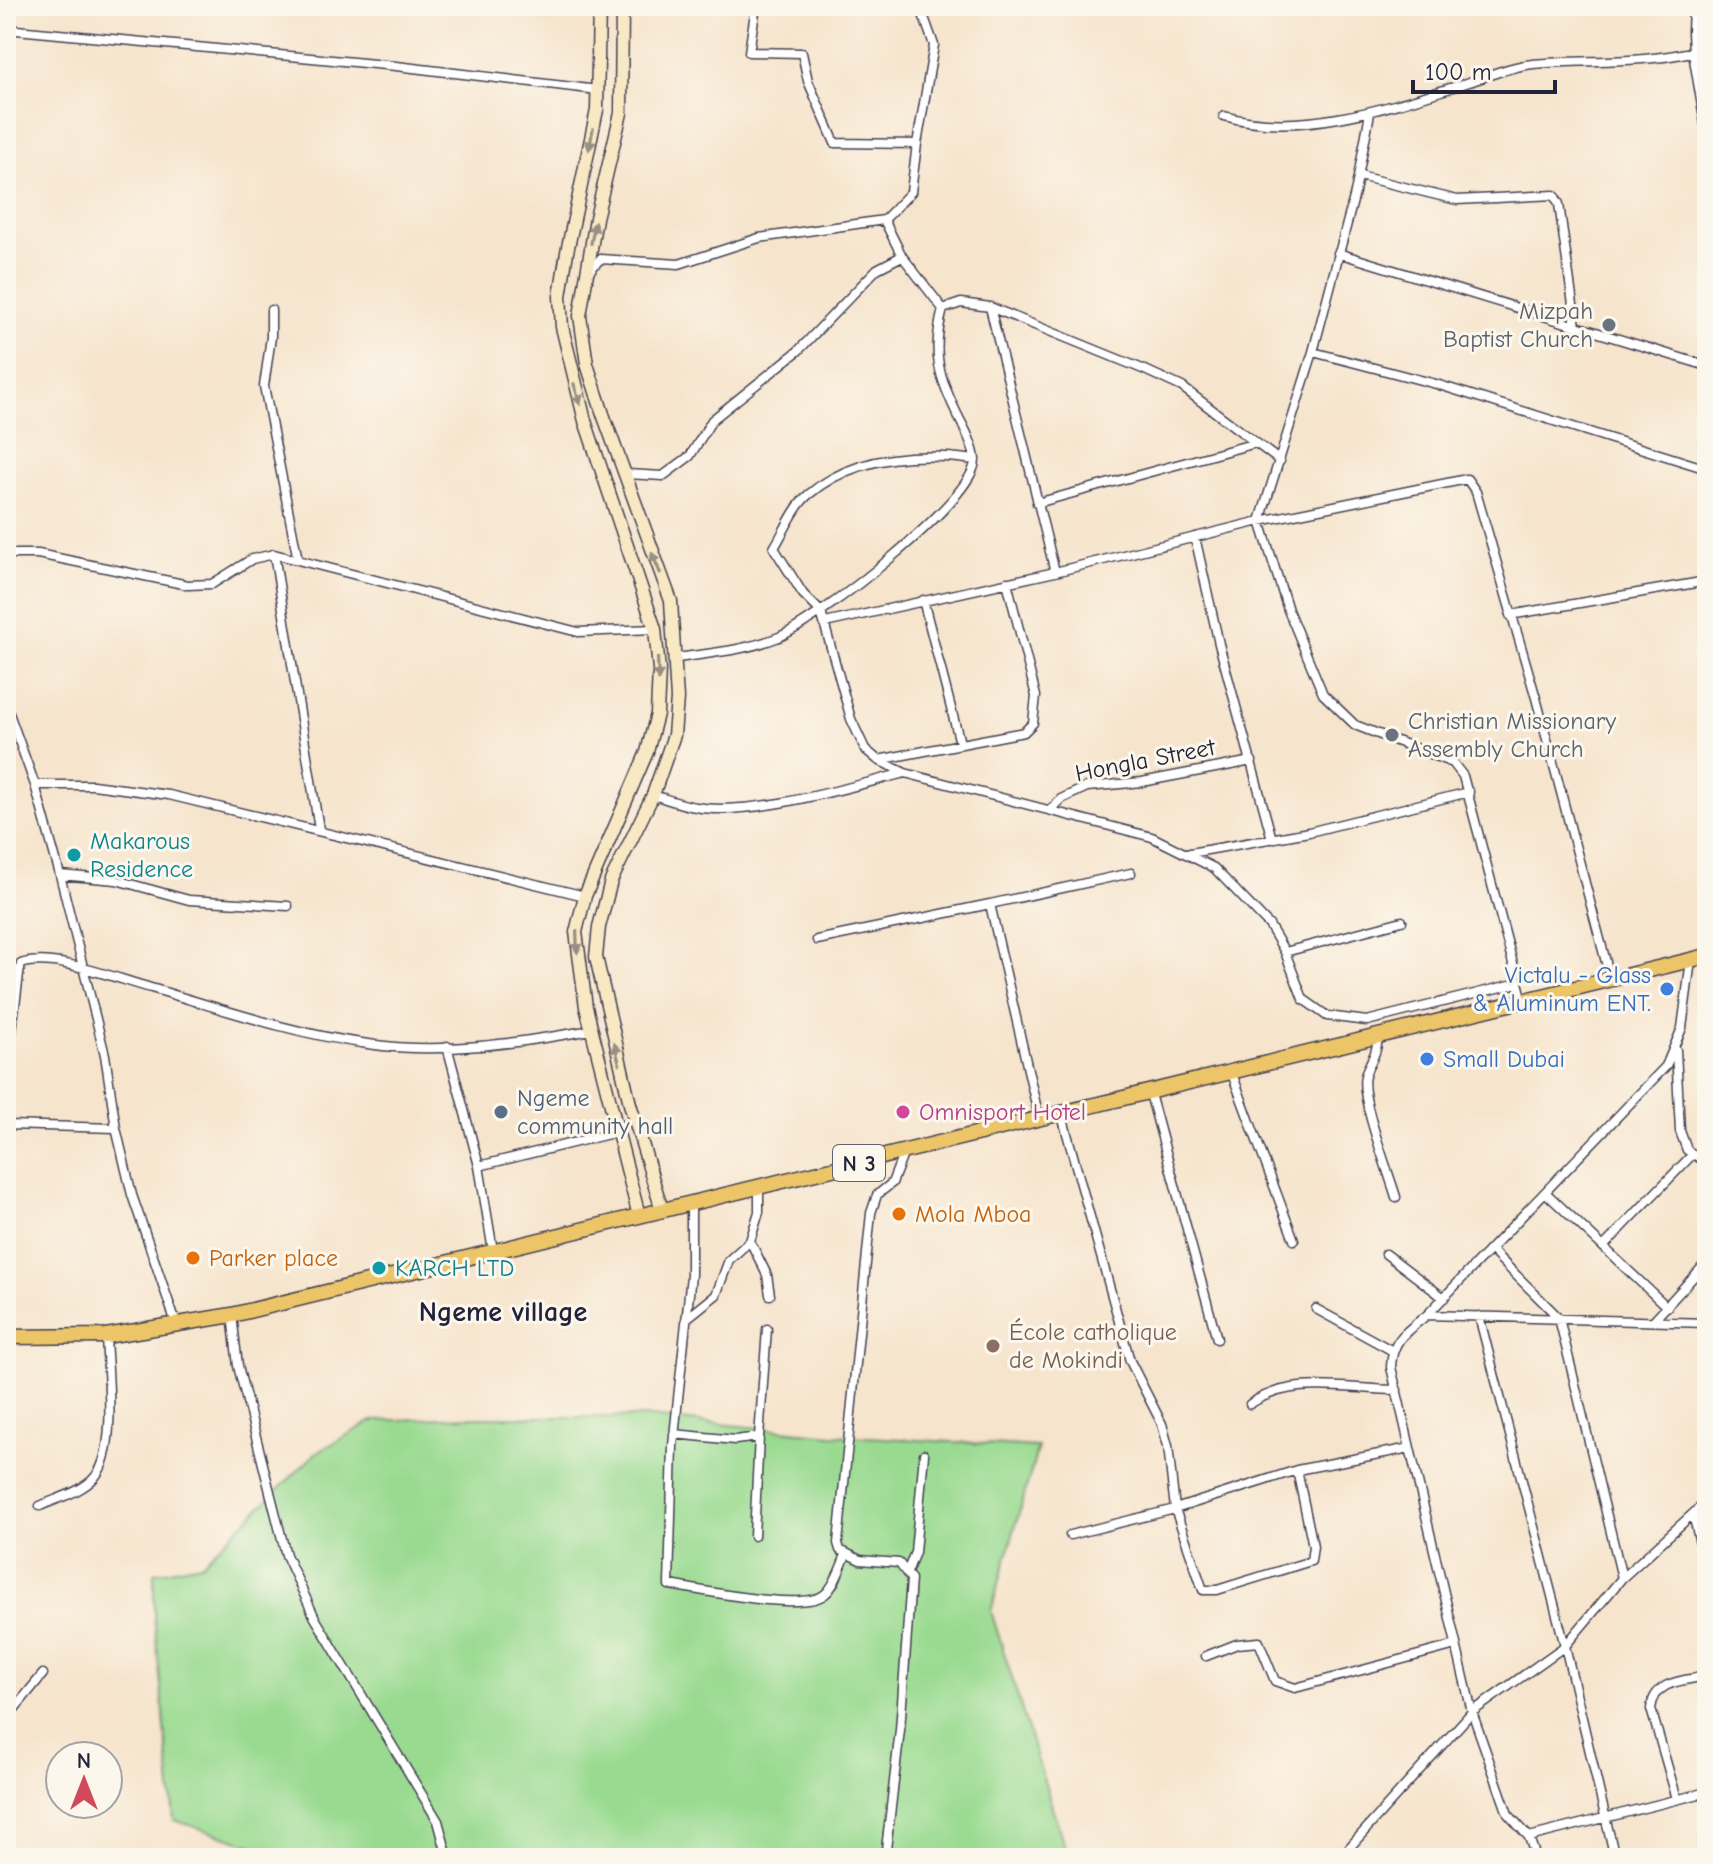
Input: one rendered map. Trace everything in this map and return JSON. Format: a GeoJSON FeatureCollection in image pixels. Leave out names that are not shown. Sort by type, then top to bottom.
{"type":"FeatureCollection","features":[{"type":"Feature","properties":{"kind":"highway","name":"N 3"},"geometry":{"type":"LineString","coordinates":[[6,1337],[106,1336],[232,1315],[904,1152],[1149,1089],[1707,956]]}},
{"type":"Feature","properties":{"kind":"main road"},"geometry":{"type":"LineString","coordinates":[[599,6],[598,90],[560,296],[562,327],[585,421],[655,629],[659,670],[657,714],[647,752],[585,896],[576,932],[579,968],[591,1030],[639,1216]]}},
{"type":"Feature","properties":{"kind":"main road"},"geometry":{"type":"LineString","coordinates":[[622,6],[621,113],[585,277],[580,316],[587,364],[671,601],[677,658],[674,735],[653,795],[611,881],[599,927],[596,957],[627,1091],[662,1210]]}},
{"type":"Feature","properties":{"kind":"street"},"geometry":{"type":"LineString","coordinates":[[756,6],[749,52],[802,53],[808,81],[835,143],[917,144]]}},
{"type":"Feature","properties":{"kind":"street"},"geometry":{"type":"LineString","coordinates":[[585,277],[600,259],[679,264],[759,238],[884,220],[911,192],[934,45],[920,6]]}},
{"type":"Feature","properties":{"kind":"street"},"geometry":{"type":"LineString","coordinates":[[1693,6],[1693,53],[1707,136]]}},
{"type":"Feature","properties":{"kind":"street"},"geometry":{"type":"LineString","coordinates":[[1692,32],[1707,28]]}},
{"type":"Feature","properties":{"kind":"street"},"geometry":{"type":"LineString","coordinates":[[6,29],[396,66],[598,90]]}},
{"type":"Feature","properties":{"kind":"street"},"geometry":{"type":"LineString","coordinates":[[1224,116],[1249,123],[1277,124],[1370,113],[1533,64],[1607,63],[1693,53]]}},
{"type":"Feature","properties":{"kind":"street"},"geometry":{"type":"LineString","coordinates":[[1370,113],[1359,176],[1313,352],[1260,521],[1288,610],[1323,694],[1355,725],[1453,763],[1463,776],[1523,1001]]}},
{"type":"Feature","properties":{"kind":"street"},"geometry":{"type":"LineString","coordinates":[[1359,176],[1457,200],[1554,195],[1559,204],[1576,326]]}},
{"type":"Feature","properties":{"kind":"street"},"geometry":{"type":"LineString","coordinates":[[677,658],[734,649],[780,636],[821,612],[848,595],[955,499],[970,478],[975,460],[968,436],[942,385],[937,357],[943,309],[902,256],[884,220]]}},
{"type":"Feature","properties":{"kind":"street"},"geometry":{"type":"LineString","coordinates":[[1338,253],[1707,366]]}},
{"type":"Feature","properties":{"kind":"street"},"geometry":{"type":"LineString","coordinates":[[627,474],[663,476],[690,456],[712,420],[798,351],[877,269],[902,256]]}},
{"type":"Feature","properties":{"kind":"street"},"geometry":{"type":"LineString","coordinates":[[943,309],[961,303],[990,307],[1182,387],[1280,461]]}},
{"type":"Feature","properties":{"kind":"street"},"geometry":{"type":"LineString","coordinates":[[990,307],[1055,572]]}},
{"type":"Feature","properties":{"kind":"street"},"geometry":{"type":"LineString","coordinates":[[271,310],[271,337],[264,386],[298,560]]}},
{"type":"Feature","properties":{"kind":"street"},"geometry":{"type":"LineString","coordinates":[[1313,352],[1436,384],[1707,469]]}},
{"type":"Feature","properties":{"kind":"street"},"geometry":{"type":"LineString","coordinates":[[1037,503],[1256,443]]}},
{"type":"Feature","properties":{"kind":"street"},"geometry":{"type":"LineString","coordinates":[[975,460],[942,456],[885,458],[845,471],[806,497],[774,548],[803,594],[821,612],[851,719],[865,749],[878,760],[905,773],[1152,837],[1214,868],[1269,925],[1285,952],[1303,999],[1315,1010],[1339,1020],[1367,1021],[1518,983]]}},
{"type":"Feature","properties":{"kind":"street"},"geometry":{"type":"LineString","coordinates":[[825,623],[1055,572],[1260,521],[1467,479],[1476,492],[1536,698],[1611,981]]}},
{"type":"Feature","properties":{"kind":"street"},"geometry":{"type":"LineString","coordinates":[[1195,537],[1219,644],[1272,839]]}},
{"type":"Feature","properties":{"kind":"street"},"geometry":{"type":"LineString","coordinates":[[6,554],[38,554],[188,585],[212,584],[252,559],[274,554],[578,632],[655,629]]}},
{"type":"Feature","properties":{"kind":"street"},"geometry":{"type":"LineString","coordinates":[[274,554],[319,829]]}},
{"type":"Feature","properties":{"kind":"street"},"geometry":{"type":"LineString","coordinates":[[1510,615],[1707,581]]}},
{"type":"Feature","properties":{"kind":"street"},"geometry":{"type":"LineString","coordinates":[[878,760],[1024,732],[1033,723],[1036,696],[1007,582]]}},
{"type":"Feature","properties":{"kind":"street"},"geometry":{"type":"LineString","coordinates":[[923,600],[960,743]]}},
{"type":"Feature","properties":{"kind":"street"},"geometry":{"type":"LineString","coordinates":[[6,705],[35,785],[60,875],[105,1055],[116,1128],[132,1195],[177,1326]]}},
{"type":"Feature","properties":{"kind":"street","name":"Hongla Street"},"geometry":{"type":"LineString","coordinates":[[1050,810],[1061,799],[1087,787],[1142,782],[1252,761]]}},
{"type":"Feature","properties":{"kind":"street"},"geometry":{"type":"LineString","coordinates":[[653,795],[716,809],[797,799],[905,773]]}},
{"type":"Feature","properties":{"kind":"street"},"geometry":{"type":"LineString","coordinates":[[35,785],[93,785],[169,795],[585,896]]}},
{"type":"Feature","properties":{"kind":"street"},"geometry":{"type":"LineString","coordinates":[[1189,854],[1272,839],[1469,792]]}},
{"type":"Feature","properties":{"kind":"street"},"geometry":{"type":"LineString","coordinates":[[817,940],[1131,873]]}},
{"type":"Feature","properties":{"kind":"street"},"geometry":{"type":"LineString","coordinates":[[60,875],[116,880],[189,900],[288,906]]}},
{"type":"Feature","properties":{"kind":"street"},"geometry":{"type":"LineString","coordinates":[[990,904],[1039,1118]]}},
{"type":"Feature","properties":{"kind":"street"},"geometry":{"type":"LineString","coordinates":[[1285,952],[1402,921]]}},
{"type":"Feature","properties":{"kind":"street"},"geometry":{"type":"LineString","coordinates":[[6,1078],[21,964],[34,960],[82,969],[304,1032],[370,1045],[447,1046],[525,1042],[591,1030]]}},
{"type":"Feature","properties":{"kind":"street"},"geometry":{"type":"LineString","coordinates":[[1691,960],[1676,1050],[1680,1131],[1687,1150],[1707,1163]]}},
{"type":"Feature","properties":{"kind":"street"},"geometry":{"type":"LineString","coordinates":[[1378,1035],[1377,1057],[1365,1076],[1365,1095],[1396,1197]]}},
{"type":"Feature","properties":{"kind":"street"},"geometry":{"type":"LineString","coordinates":[[447,1046],[479,1166],[493,1251]]}},
{"type":"Feature","properties":{"kind":"street"},"geometry":{"type":"LineString","coordinates":[[1536,1858],[1529,1837],[1508,1814],[1472,1712],[1397,1390],[1391,1350],[1399,1337],[1444,1298],[1666,1066],[1676,1050]]}},
{"type":"Feature","properties":{"kind":"street"},"geometry":{"type":"LineString","coordinates":[[1231,1070],[1294,1240]]}},
{"type":"Feature","properties":{"kind":"street"},"geometry":{"type":"LineString","coordinates":[[1149,1089],[1217,1339]]}},
{"type":"Feature","properties":{"kind":"street"},"geometry":{"type":"LineString","coordinates":[[1061,1112],[1130,1361],[1152,1400],[1165,1435],[1175,1509],[1203,1590],[1217,1590],[1311,1561],[1313,1546],[1297,1470]]}},
{"type":"Feature","properties":{"kind":"street"},"geometry":{"type":"LineString","coordinates":[[6,1125],[116,1128]]}},
{"type":"Feature","properties":{"kind":"street"},"geometry":{"type":"LineString","coordinates":[[479,1166],[617,1132]]}},
{"type":"Feature","properties":{"kind":"street"},"geometry":{"type":"LineString","coordinates":[[885,1858],[902,1716],[911,1579],[908,1570],[899,1563],[860,1560],[846,1555],[838,1543],[871,1213],[877,1195],[892,1183],[904,1152]]}},
{"type":"Feature","properties":{"kind":"street"},"geometry":{"type":"LineString","coordinates":[[1603,1247],[1693,1154]]}},
{"type":"Feature","properties":{"kind":"street"},"geometry":{"type":"LineString","coordinates":[[686,1320],[716,1295],[729,1260],[750,1241],[759,1212],[759,1187]]}},
{"type":"Feature","properties":{"kind":"street"},"geometry":{"type":"LineString","coordinates":[[1545,1192],[1667,1307]]}},
{"type":"Feature","properties":{"kind":"street"},"geometry":{"type":"LineString","coordinates":[[691,1203],[691,1275],[674,1434],[669,1585],[779,1600],[811,1600],[826,1594],[846,1555]]}},
{"type":"Feature","properties":{"kind":"street"},"geometry":{"type":"LineString","coordinates":[[750,1241],[767,1275],[770,1295]]}},
{"type":"Feature","properties":{"kind":"street"},"geometry":{"type":"LineString","coordinates":[[1490,1249],[1559,1318],[1622,1578]]}},
{"type":"Feature","properties":{"kind":"street"},"geometry":{"type":"LineString","coordinates":[[1386,1254],[1444,1298]]}},
{"type":"Feature","properties":{"kind":"street"},"geometry":{"type":"LineString","coordinates":[[1653,1321],[1707,1262]]}},
{"type":"Feature","properties":{"kind":"street"},"geometry":{"type":"LineString","coordinates":[[1316,1309],[1391,1350]]}},
{"type":"Feature","properties":{"kind":"street"},"geometry":{"type":"LineString","coordinates":[[232,1315],[241,1379],[286,1555],[315,1618],[438,1821],[448,1858]]}},
{"type":"Feature","properties":{"kind":"street"},"geometry":{"type":"LineString","coordinates":[[1427,1315],[1707,1323]]}},
{"type":"Feature","properties":{"kind":"street"},"geometry":{"type":"LineString","coordinates":[[1479,1316],[1565,1646],[1615,1858]]}},
{"type":"Feature","properties":{"kind":"street"},"geometry":{"type":"LineString","coordinates":[[754,1536],[767,1329]]}},
{"type":"Feature","properties":{"kind":"street"},"geometry":{"type":"LineString","coordinates":[[40,1506],[74,1492],[94,1478],[105,1461],[108,1442],[106,1336]]}},
{"type":"Feature","properties":{"kind":"street"},"geometry":{"type":"LineString","coordinates":[[1250,1404],[1268,1392],[1306,1385],[1343,1390],[1397,1390]]}},
{"type":"Feature","properties":{"kind":"street"},"geometry":{"type":"LineString","coordinates":[[674,1434],[735,1440],[759,1437]]}},
{"type":"Feature","properties":{"kind":"street"},"geometry":{"type":"LineString","coordinates":[[1070,1535],[1175,1509],[1297,1470],[1410,1448]]}},
{"type":"Feature","properties":{"kind":"street"},"geometry":{"type":"LineString","coordinates":[[908,1570],[915,1552],[924,1454]]}},
{"type":"Feature","properties":{"kind":"street"},"geometry":{"type":"LineString","coordinates":[[1340,1858],[1472,1712],[1565,1646],[1622,1578],[1707,1501]]}},
{"type":"Feature","properties":{"kind":"street"},"geometry":{"type":"LineString","coordinates":[[1693,1514],[1707,1572]]}},
{"type":"Feature","properties":{"kind":"street"},"geometry":{"type":"LineString","coordinates":[[1206,1656],[1237,1644],[1259,1642],[1275,1681],[1295,1688],[1456,1645]]}},
{"type":"Feature","properties":{"kind":"street"},"geometry":{"type":"LineString","coordinates":[[6,1719],[43,1674]]}},
{"type":"Feature","properties":{"kind":"street"},"geometry":{"type":"LineString","coordinates":[[1677,1799],[1651,1709],[1653,1696],[1664,1685],[1707,1676]]}},
{"type":"Feature","properties":{"kind":"street"},"geometry":{"type":"LineString","coordinates":[[1529,1837],[1707,1792]]}},
{"type":"Feature","properties":{"kind":"green space"},"geometry":{"type":"Polygon","coordinates":[[[466,1417],[649,1417],[832,1435],[1038,1447],[991,1611],[1068,1858],[281,1858],[274,1852],[174,1820],[154,1616],[154,1573],[201,1564],[316,1453],[372,1421],[466,1417]]]}},
{"type":"Feature","properties":{"kind":"place","name":"Mizpah Baptist Church"},"geometry":{"type":"Point","coordinates":[1609,325]}},
{"type":"Feature","properties":{"kind":"place","name":"Christian Missionary Assembly Church"},"geometry":{"type":"Point","coordinates":[1392,735]}},
{"type":"Feature","properties":{"kind":"place","name":"Makarous Residence"},"geometry":{"type":"Point","coordinates":[74,855]}},
{"type":"Feature","properties":{"kind":"place","name":"Victalu - Glass & Aluminum ENT."},"geometry":{"type":"Point","coordinates":[1667,989]}},
{"type":"Feature","properties":{"kind":"place","name":"Small Dubai"},"geometry":{"type":"Point","coordinates":[1427,1059]}},
{"type":"Feature","properties":{"kind":"place","name":"Ngeme community hall"},"geometry":{"type":"Point","coordinates":[501,1112]}},
{"type":"Feature","properties":{"kind":"place","name":"Omnisport Hotel"},"geometry":{"type":"Point","coordinates":[903,1112]}},
{"type":"Feature","properties":{"kind":"place","name":"Mola Mboa"},"geometry":{"type":"Point","coordinates":[899,1214]}},
{"type":"Feature","properties":{"kind":"place","name":"Parker place"},"geometry":{"type":"Point","coordinates":[193,1258]}},
{"type":"Feature","properties":{"kind":"place","name":"KARCH LTD"},"geometry":{"type":"Point","coordinates":[379,1268]}},
{"type":"Feature","properties":{"kind":"place","name":"École catholique de Mokindi"},"geometry":{"type":"Point","coordinates":[993,1346]}},
{"type":"Feature","properties":{"kind":"district","name":"Ngeme village"},"geometry":{"type":"Point","coordinates":[503,1311]}}]}
